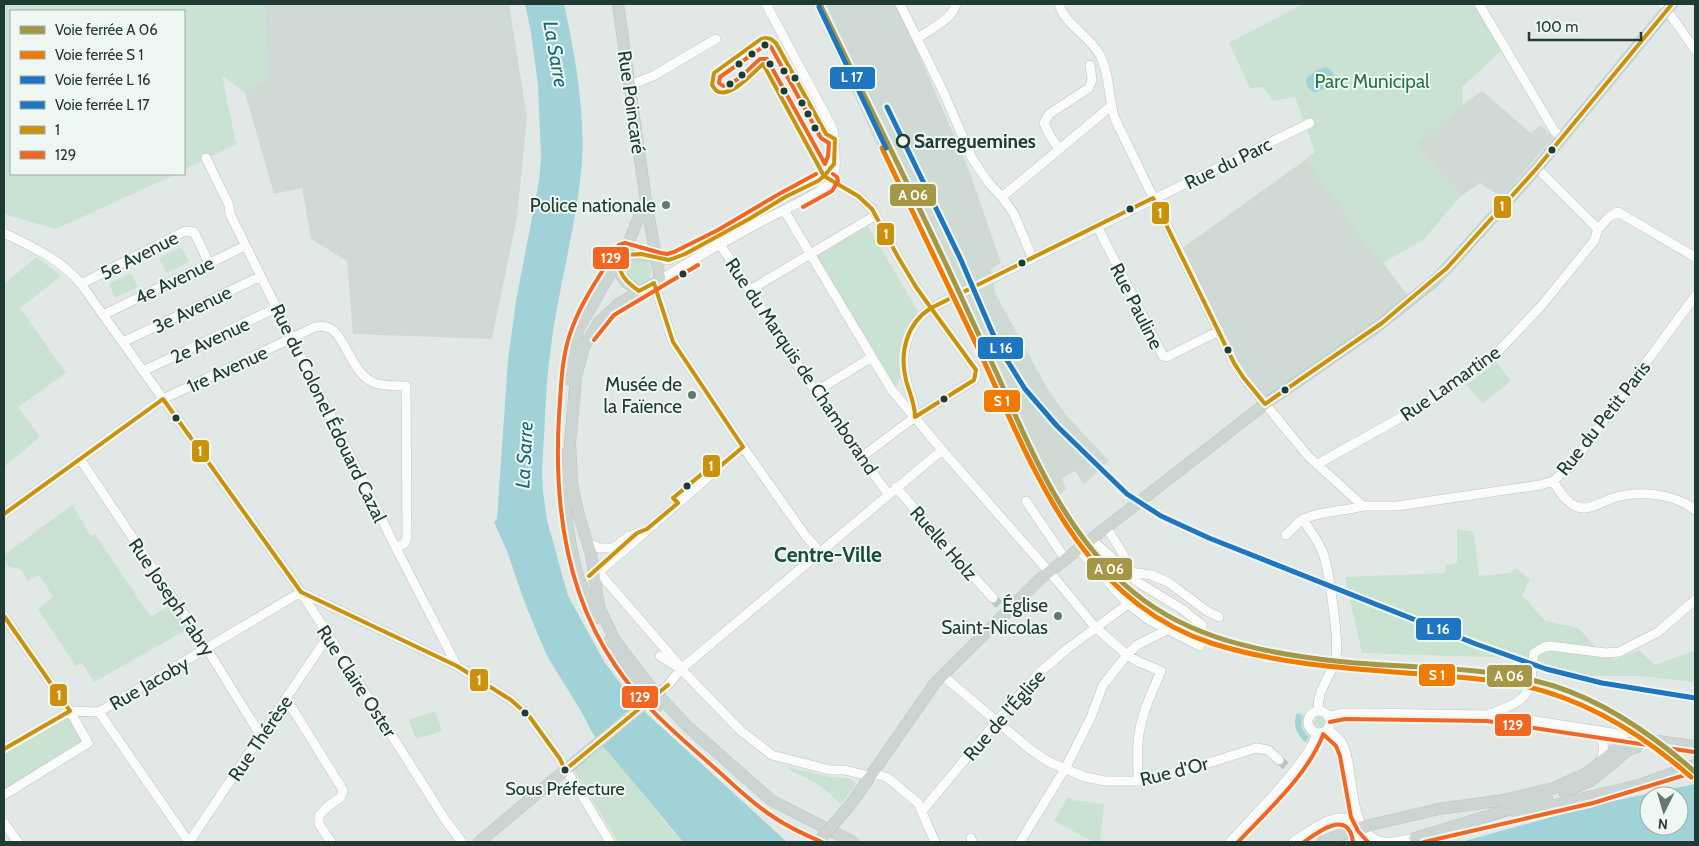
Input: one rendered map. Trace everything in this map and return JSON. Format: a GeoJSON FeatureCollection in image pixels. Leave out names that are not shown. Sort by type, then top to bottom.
{"type":"FeatureCollection","features":[{"type":"Feature","properties":{"kind":"main road","name":"Rue Poincaré"},"geometry":{"type":"LineString","coordinates":[[618,4],[656,258]]}},
{"type":"Feature","properties":{"kind":"main road"},"geometry":{"type":"LineString","coordinates":[[818,842],[834,826],[851,804],[942,676],[1004,610],[1049,572],[1266,404],[1375,328],[1432,283],[1457,259],[1537,168],[1667,6]]}},
{"type":"Feature","properties":{"kind":"main road","name":"Rue Poincaré"},"geometry":{"type":"LineString","coordinates":[[646,201],[622,260],[579,328],[570,367],[563,469],[565,503],[578,576],[610,646],[642,690],[683,731],[762,801],[783,815],[837,842]]}},
{"type":"Feature","properties":{"kind":"main road"},"geometry":{"type":"LineString","coordinates":[[639,291],[626,282],[622,260],[645,254],[656,258],[657,281],[610,310],[599,322],[589,337],[578,367],[574,392],[570,461],[576,504],[595,573],[599,607],[616,642],[649,685],[686,726],[771,800],[853,842]]}},
{"type":"Feature","properties":{"kind":"main road"},"geometry":{"type":"LineString","coordinates":[[479,842],[664,687]]}},
{"type":"Feature","properties":{"kind":"main road"},"geometry":{"type":"LineString","coordinates":[[1322,842],[1370,825],[1439,809],[1528,795],[1565,784],[1583,775],[1622,745],[1630,742],[1649,740],[1695,746]]}},
{"type":"Feature","properties":{"kind":"main road"},"geometry":{"type":"LineString","coordinates":[[1409,840],[1570,790],[1590,781],[1634,748],[1656,746],[1695,752]]}},
{"type":"Feature","properties":{"kind":"main road"},"geometry":{"type":"LineString","coordinates":[[1409,840],[1639,785],[1695,766]]}},
{"type":"Feature","properties":{"kind":"street"},"geometry":{"type":"LineString","coordinates":[[656,258],[669,260],[718,241],[784,210],[822,189],[832,181],[835,172],[835,148],[831,125],[766,4]]}},
{"type":"Feature","properties":{"kind":"street"},"geometry":{"type":"LineString","coordinates":[[900,4],[942,89],[972,158],[988,182],[1014,214],[1032,257]]}},
{"type":"Feature","properties":{"kind":"street"},"geometry":{"type":"LineString","coordinates":[[918,38],[949,16],[955,10],[956,4]]}},
{"type":"Feature","properties":{"kind":"street"},"geometry":{"type":"LineString","coordinates":[[1059,4],[1067,20],[1092,43],[1100,56],[1115,119],[1243,377],[1317,466],[1363,506]]}},
{"type":"Feature","properties":{"kind":"street"},"geometry":{"type":"LineString","coordinates":[[1479,4],[1555,132],[1563,137]]}},
{"type":"Feature","properties":{"kind":"street"},"geometry":{"type":"LineString","coordinates":[[1667,6],[1695,50]]}},
{"type":"Feature","properties":{"kind":"street"},"geometry":{"type":"LineString","coordinates":[[630,85],[653,76],[716,39]]}},
{"type":"Feature","properties":{"kind":"street"},"geometry":{"type":"LineString","coordinates":[[1059,149],[1044,123],[1049,114],[1089,88],[1092,80],[1090,64]]}},
{"type":"Feature","properties":{"kind":"street"},"geometry":{"type":"LineString","coordinates":[[1002,197],[1111,106]]}},
{"type":"Feature","properties":{"kind":"street","name":"Rue du Parc"},"geometry":{"type":"LineString","coordinates":[[915,418],[914,404],[905,374],[904,354],[914,323],[927,311],[947,299],[997,276],[1032,257],[1310,123]]}},
{"type":"Feature","properties":{"kind":"street","name":"Rue du Colonel Édouard Cazal"},"geometry":{"type":"LineString","coordinates":[[206,158],[229,205],[230,214],[245,246],[457,666]]}},
{"type":"Feature","properties":{"kind":"street"},"geometry":{"type":"LineString","coordinates":[[820,553],[805,535],[743,447],[673,342],[657,281],[785,197],[818,181],[834,164]]}},
{"type":"Feature","properties":{"kind":"street"},"geometry":{"type":"LineString","coordinates":[[1537,168],[1598,229],[1609,217],[1618,212],[1695,257]]}},
{"type":"Feature","properties":{"kind":"street"},"geometry":{"type":"LineString","coordinates":[[832,181],[866,202],[876,215],[916,287],[976,370],[974,380],[915,418],[860,458]]}},
{"type":"Feature","properties":{"kind":"street"},"geometry":{"type":"LineString","coordinates":[[771,207],[779,207],[784,210],[894,393],[915,418],[1049,572],[1095,628],[1127,655],[1162,671],[1146,706],[1141,725],[1138,741],[1138,781]]}},
{"type":"Feature","properties":{"kind":"street"},"geometry":{"type":"LineString","coordinates":[[750,290],[876,215]]}},
{"type":"Feature","properties":{"kind":"street","name":"Rue Pauline"},"geometry":{"type":"LineString","coordinates":[[1097,226],[1163,356],[1167,357],[1219,331]]}},
{"type":"Feature","properties":{"kind":"street","name":"Rue Lamartine"},"geometry":{"type":"LineString","coordinates":[[1317,466],[1323,460],[1423,405],[1492,358],[1542,305],[1594,241],[1598,229]]}},
{"type":"Feature","properties":{"kind":"street","name":"5e Avenue"},"geometry":{"type":"LineString","coordinates":[[82,284],[185,231],[194,232],[210,263]]}},
{"type":"Feature","properties":{"kind":"street","name":"Rue Claire Oster"},"geometry":{"type":"LineString","coordinates":[[4,233],[36,248],[61,263],[82,284],[301,592],[446,821],[462,842]]}},
{"type":"Feature","properties":{"kind":"street","name":"Rue du Marquis de Chamborand"},"geometry":{"type":"LineString","coordinates":[[718,241],[815,392],[860,458],[888,494]]}},
{"type":"Feature","properties":{"kind":"street","name":"4e Avenue"},"geometry":{"type":"LineString","coordinates":[[103,315],[245,246]]}},
{"type":"Feature","properties":{"kind":"street","name":"3e Avenue"},"geometry":{"type":"LineString","coordinates":[[123,342],[261,276]]}},
{"type":"Feature","properties":{"kind":"street","name":"Rue du Petit Paris"},"geometry":{"type":"LineString","coordinates":[[1286,535],[1303,519],[1318,514],[1352,510],[1363,506],[1397,506],[1540,485],[1554,481],[1571,466],[1695,296]]}},
{"type":"Feature","properties":{"kind":"street","name":"2e Avenue"},"geometry":{"type":"LineString","coordinates":[[143,371],[276,308]]}},
{"type":"Feature","properties":{"kind":"street","name":"1re Avenue"},"geometry":{"type":"LineString","coordinates":[[4,514],[163,399],[315,327],[327,327],[338,335],[354,365],[369,381],[377,384],[406,386],[407,536],[405,543],[396,548]]}},
{"type":"Feature","properties":{"kind":"street"},"geometry":{"type":"LineString","coordinates":[[815,392],[872,357]]}},
{"type":"Feature","properties":{"kind":"street"},"geometry":{"type":"LineString","coordinates":[[595,573],[743,447]]}},
{"type":"Feature","properties":{"kind":"street"},"geometry":{"type":"LineString","coordinates":[[664,687],[682,669],[942,450]]}},
{"type":"Feature","properties":{"kind":"street","name":"Rue Joseph Fabry"},"geometry":{"type":"LineString","coordinates":[[80,459],[207,649],[261,736]]}},
{"type":"Feature","properties":{"kind":"street"},"geometry":{"type":"LineString","coordinates":[[1554,481],[1562,494],[1574,506],[1585,508],[1615,497],[1645,494],[1674,499],[1695,510]]}},
{"type":"Feature","properties":{"kind":"street","name":"Ruelle Holz"},"geometry":{"type":"LineString","coordinates":[[896,488],[993,598]]}},
{"type":"Feature","properties":{"kind":"street"},"geometry":{"type":"LineString","coordinates":[[1026,501],[1066,560]]}},
{"type":"Feature","properties":{"kind":"street"},"geometry":{"type":"LineString","coordinates":[[1303,519],[1323,551],[1337,647],[1335,661],[1318,696],[1318,711]]}},
{"type":"Feature","properties":{"kind":"street"},"geometry":{"type":"LineString","coordinates":[[1107,528],[1123,554],[1129,572],[1136,581],[1182,609],[1202,625]]}},
{"type":"Feature","properties":{"kind":"street"},"geometry":{"type":"LineString","coordinates":[[588,542],[600,548],[613,548],[628,537],[647,529]]}},
{"type":"Feature","properties":{"kind":"street"},"geometry":{"type":"LineString","coordinates":[[595,573],[637,533]]}},
{"type":"Feature","properties":{"kind":"street"},"geometry":{"type":"LineString","coordinates":[[1086,544],[1109,555],[1120,568],[1129,572],[1150,575],[1168,582],[1219,617]]}},
{"type":"Feature","properties":{"kind":"street"},"geometry":{"type":"LineString","coordinates":[[1086,544],[1128,604],[1149,620],[1200,646]]}},
{"type":"Feature","properties":{"kind":"street"},"geometry":{"type":"LineString","coordinates":[[595,573],[740,731],[772,755],[830,770],[882,775],[888,778],[914,799],[922,811],[935,842]]}},
{"type":"Feature","properties":{"kind":"street"},"geometry":{"type":"LineString","coordinates":[[301,592],[457,666],[511,700],[528,716],[560,759],[610,842]]}},
{"type":"Feature","properties":{"kind":"street","name":"Rue Jacoby"},"geometry":{"type":"LineString","coordinates":[[70,711],[99,712],[301,592]]}},
{"type":"Feature","properties":{"kind":"street"},"geometry":{"type":"LineString","coordinates":[[1487,715],[1519,702],[1526,695],[1531,681],[1534,653],[1538,650],[1551,646],[1605,653],[1618,652],[1658,632],[1695,600]]}},
{"type":"Feature","properties":{"kind":"street","name":"Rue de l'Église"},"geometry":{"type":"LineString","coordinates":[[922,811],[1039,673],[1128,604]]}},
{"type":"Feature","properties":{"kind":"street"},"geometry":{"type":"LineString","coordinates":[[4,616],[70,711],[88,743],[4,795]]}},
{"type":"Feature","properties":{"kind":"street"},"geometry":{"type":"LineString","coordinates":[[1020,842],[1065,769],[1092,717],[1104,685],[1137,645],[1167,630]]}},
{"type":"Feature","properties":{"kind":"street","name":"Rue Thérèse"},"geometry":{"type":"LineString","coordinates":[[99,712],[186,838],[192,839],[322,645],[330,639]]}},
{"type":"Feature","properties":{"kind":"street"},"geometry":{"type":"LineString","coordinates":[[660,656],[682,669]]}},
{"type":"Feature","properties":{"kind":"street","name":"Rue d'Or"},"geometry":{"type":"LineString","coordinates":[[942,676],[1031,750],[1049,762],[1085,777],[1105,781],[1138,781],[1186,770],[1256,748],[1268,750],[1280,760]]}},
{"type":"Feature","properties":{"kind":"street"},"geometry":{"type":"LineString","coordinates":[[285,702],[292,708],[343,790],[341,798],[327,807],[319,816],[319,824],[331,842]]}},
{"type":"Feature","properties":{"kind":"street"},"geometry":{"type":"LineString","coordinates":[[4,749],[70,711]]}},
{"type":"Feature","properties":{"kind":"street"},"geometry":{"type":"LineString","coordinates":[[1322,711],[1328,716],[1330,721],[1327,730],[1317,733],[1310,729],[1308,722],[1311,714],[1322,711]]}},
{"type":"Feature","properties":{"kind":"street"},"geometry":{"type":"LineString","coordinates":[[1328,716],[1370,712],[1487,715],[1511,717],[1664,742]]}},
{"type":"Feature","properties":{"kind":"street"},"geometry":{"type":"LineString","coordinates":[[1589,729],[1601,737],[1604,743],[1601,762]]}},
{"type":"Feature","properties":{"kind":"street"},"geometry":{"type":"LineString","coordinates":[[1327,730],[1341,742],[1350,766],[1354,802],[1360,824],[1376,839],[1381,841],[1396,842],[1409,840]]}},
{"type":"Feature","properties":{"kind":"street"},"geometry":{"type":"LineString","coordinates":[[1231,841],[1314,742],[1317,733]]}},
{"type":"Feature","properties":{"kind":"street"},"geometry":{"type":"LineString","coordinates":[[1348,818],[1354,802]]}},
{"type":"Feature","properties":{"kind":"street"},"geometry":{"type":"LineString","coordinates":[[1293,842],[1325,822],[1338,818],[1348,818]]}},
{"type":"Feature","properties":{"kind":"street"},"geometry":{"type":"LineString","coordinates":[[1348,818],[1355,827],[1359,838],[1358,842]]}},
{"type":"Feature","properties":{"kind":"street"},"geometry":{"type":"LineString","coordinates":[[4,823],[18,842]]}},
{"type":"Feature","properties":{"kind":"shaded area"},"geometry":{"type":"Polygon","coordinates":[[[264,4],[509,4],[527,118],[517,217],[492,339],[353,334],[347,261],[311,239],[302,188],[274,194],[245,93],[267,78],[264,4]]]}},
{"type":"Feature","properties":{"kind":"shaded area"},"geometry":{"type":"Polygon","coordinates":[[[813,4],[897,4],[969,170],[1001,263],[991,269],[995,293],[1047,388],[1066,415],[1109,461],[1084,484],[1075,471],[1062,478],[1066,489],[1051,503],[949,288],[914,227],[813,4]]]}},
{"type":"Feature","properties":{"kind":"shaded area"},"geometry":{"type":"Polygon","coordinates":[[[1482,91],[1531,133],[1541,125],[1553,138],[1502,197],[1480,183],[1460,197],[1416,144],[1463,104],[1482,91]]]}},
{"type":"Feature","properties":{"kind":"shaded area"},"geometry":{"type":"Polygon","coordinates":[[[1305,160],[1408,296],[1265,399],[1245,375],[1181,249],[1305,160]]]}},
{"type":"Feature","properties":{"kind":"green space"},"geometry":{"type":"Polygon","coordinates":[[[4,4],[264,4],[267,79],[245,93],[222,75],[236,144],[185,170],[185,10],[10,10],[10,175],[174,175],[56,229],[4,214],[4,4]]]}},
{"type":"Feature","properties":{"kind":"green space","name":"Parc Municipal"},"geometry":{"type":"Polygon","coordinates":[[[1303,4],[1474,4],[1502,50],[1462,87],[1463,104],[1416,144],[1460,197],[1423,240],[1381,264],[1305,160],[1315,152],[1295,97],[1273,101],[1263,87],[1250,88],[1229,43],[1303,4]]]}},
{"type":"Feature","properties":{"kind":"green space"},"geometry":{"type":"Polygon","coordinates":[[[868,226],[919,313],[907,326],[903,335],[901,343],[901,374],[896,387],[815,253],[868,226]]]}},
{"type":"Feature","properties":{"kind":"green space"},"geometry":{"type":"Polygon","coordinates":[[[181,247],[189,262],[167,273],[159,258],[181,247]]]}},
{"type":"Feature","properties":{"kind":"green space"},"geometry":{"type":"Polygon","coordinates":[[[37,257],[61,276],[20,308],[66,373],[18,407],[40,437],[4,467],[4,284],[37,257]]]}},
{"type":"Feature","properties":{"kind":"green space"},"geometry":{"type":"Polygon","coordinates":[[[639,259],[647,263],[651,271],[647,279],[639,283],[631,279],[627,271],[631,263],[639,259]]]}},
{"type":"Feature","properties":{"kind":"green space"},"geometry":{"type":"Polygon","coordinates":[[[131,273],[138,287],[115,298],[109,284],[131,273]]]}},
{"type":"Feature","properties":{"kind":"green space"},"geometry":{"type":"Polygon","coordinates":[[[1496,362],[1511,381],[1482,404],[1467,385],[1496,362]]]}},
{"type":"Feature","properties":{"kind":"green space"},"geometry":{"type":"Polygon","coordinates":[[[72,505],[91,536],[95,534],[151,617],[172,604],[188,629],[94,682],[82,663],[76,666],[38,609],[53,597],[39,575],[28,581],[21,569],[9,567],[4,560],[4,555],[72,505]]]}},
{"type":"Feature","properties":{"kind":"green space"},"geometry":{"type":"Polygon","coordinates":[[[1457,529],[1474,532],[1479,576],[1510,573],[1516,568],[1530,580],[1522,595],[1545,621],[1578,628],[1594,645],[1614,660],[1639,650],[1655,665],[1695,650],[1695,682],[1639,676],[1568,676],[1516,658],[1362,653],[1345,577],[1445,573],[1445,565],[1457,563],[1457,529]]]}},
{"type":"Feature","properties":{"kind":"green space"},"geometry":{"type":"Polygon","coordinates":[[[435,711],[442,731],[416,739],[409,720],[435,711]]]}},
{"type":"Feature","properties":{"kind":"green space"},"geometry":{"type":"Polygon","coordinates":[[[1298,711],[1305,715],[1304,726],[1312,737],[1309,744],[1305,742],[1308,737],[1301,727],[1302,716],[1297,713],[1298,711]]]}},
{"type":"Feature","properties":{"kind":"green space"},"geometry":{"type":"Polygon","coordinates":[[[65,712],[84,742],[4,791],[4,750],[65,712]]]}},
{"type":"Feature","properties":{"kind":"green space"},"geometry":{"type":"Polygon","coordinates":[[[1318,716],[1322,716],[1326,722],[1322,728],[1318,728],[1314,724],[1314,720],[1318,716]]]}},
{"type":"Feature","properties":{"kind":"green space"},"geometry":{"type":"Polygon","coordinates":[[[599,740],[683,842],[618,842],[571,765],[599,740]]]}},
{"type":"Feature","properties":{"kind":"green space"},"geometry":{"type":"Polygon","coordinates":[[[788,767],[830,777],[848,778],[856,784],[841,804],[818,785],[791,771],[788,767]]]}},
{"type":"Feature","properties":{"kind":"green space"},"geometry":{"type":"Polygon","coordinates":[[[1068,797],[1073,800],[1104,804],[1100,842],[1094,842],[1054,821],[1068,797]]]}},
{"type":"Feature","properties":{"kind":"water","name":"La Sarre"},"geometry":{"type":"Polygon","coordinates":[[[525,4],[564,4],[581,103],[583,143],[580,185],[554,323],[546,393],[542,471],[547,520],[568,596],[605,663],[636,704],[787,842],[683,842],[593,734],[547,656],[494,522],[497,519],[508,360],[516,301],[539,181],[541,157],[538,85],[525,4]]]}},
{"type":"Feature","properties":{"kind":"water"},"geometry":{"type":"Polygon","coordinates":[[[1326,67],[1330,69],[1335,80],[1326,88],[1314,92],[1310,90],[1306,83],[1306,78],[1317,70],[1326,67]]]}},
{"type":"Feature","properties":{"kind":"water"},"geometry":{"type":"Polygon","coordinates":[[[1297,713],[1302,716],[1301,727],[1308,737],[1305,742],[1296,729],[1297,713]]]}},
{"type":"Feature","properties":{"kind":"water"},"geometry":{"type":"Polygon","coordinates":[[[1695,784],[1695,842],[1461,842],[1599,804],[1639,796],[1639,836],[1689,836],[1689,786],[1685,786],[1695,784]]]}},
{"type":"Feature","properties":{"kind":"tunnel"},"geometry":{"type":"LineString","coordinates":[[993,598],[1002,608]]}},
{"type":"Feature","properties":{"kind":"tunnel"},"geometry":{"type":"LineString","coordinates":[[1279,760],[1288,768]]}},
{"type":"Feature","properties":{"kind":"transit line"},"geometry":{"type":"LineString","coordinates":[[820,4],[942,256],[1039,466],[1068,517],[1085,541],[1125,585],[1146,602],[1168,616],[1192,628],[1241,645],[1267,651],[1348,662],[1467,670],[1526,679],[1554,686],[1574,693],[1611,711],[1663,745],[1695,772]]}},
{"type":"Feature","properties":{"kind":"transit line","name":"1"},"geometry":{"type":"LineString","coordinates":[[931,308],[1153,198],[1234,363],[1265,404],[1382,323],[1447,268],[1537,168],[1672,4]]}},
{"type":"Feature","properties":{"kind":"transit line"},"geometry":{"type":"LineString","coordinates":[[819,7],[886,148]]}},
{"type":"Feature","properties":{"kind":"transit line","name":"1"},"geometry":{"type":"LineString","coordinates":[[766,38],[776,43],[826,134],[835,139],[834,164],[824,176],[763,64],[742,84],[728,91],[717,91],[712,85],[714,73],[761,39],[766,38]]}},
{"type":"Feature","properties":{"kind":"transit line","name":"129"},"geometry":{"type":"LineString","coordinates":[[767,44],[771,47],[821,138],[829,143],[825,164],[767,59],[760,59],[738,79],[723,86],[719,83],[720,77],[767,44]]}},
{"type":"Feature","properties":{"kind":"transit line"},"geometry":{"type":"LineString","coordinates":[[887,107],[961,260],[992,332],[1005,357],[1025,389],[1057,426],[1127,494],[1161,516],[1209,538],[1476,644],[1546,669],[1602,683],[1695,698]]}},
{"type":"Feature","properties":{"kind":"transit line"},"geometry":{"type":"LineString","coordinates":[[882,148],[954,296],[1039,479],[1064,522],[1092,560],[1126,594],[1165,622],[1211,643],[1248,653],[1322,666],[1511,683],[1561,697],[1585,706],[1629,730],[1691,777]]}},
{"type":"Feature","properties":{"kind":"transit line","name":"129"},"geometry":{"type":"LineString","coordinates":[[816,174],[718,230],[674,252],[667,254],[625,243],[619,245],[584,301],[569,337],[562,377],[558,448],[561,513],[574,577],[584,607],[598,637],[615,665],[635,692],[659,717],[747,797],[784,824],[822,842]]}},
{"type":"Feature","properties":{"kind":"transit line","name":"129"},"geometry":{"type":"LineString","coordinates":[[803,207],[832,191],[838,181],[837,177],[833,174]]}},
{"type":"Feature","properties":{"kind":"transit line","name":"1"},"geometry":{"type":"LineString","coordinates":[[589,576],[637,533],[647,529],[678,503],[673,498],[715,463],[718,468],[743,447],[673,342],[654,283],[639,291],[621,273],[619,258],[626,255],[641,254],[669,260],[685,254],[824,176]]}},
{"type":"Feature","properties":{"kind":"transit line","name":"1"},"geometry":{"type":"LineString","coordinates":[[824,176],[858,196],[872,209],[898,257],[931,308]]}},
{"type":"Feature","properties":{"kind":"transit line","name":"129"},"geometry":{"type":"LineString","coordinates":[[594,340],[614,315],[698,265]]}},
{"type":"Feature","properties":{"kind":"transit line","name":"1"},"geometry":{"type":"LineString","coordinates":[[931,308],[976,370],[974,380],[915,417],[904,369],[905,349],[907,339],[916,322],[931,308]]}},
{"type":"Feature","properties":{"kind":"transit line","name":"1"},"geometry":{"type":"LineString","coordinates":[[4,514],[163,399],[301,592],[457,666],[511,700],[529,716],[560,759],[565,770],[668,685]]}},
{"type":"Feature","properties":{"kind":"transit line","name":"1"},"geometry":{"type":"LineString","coordinates":[[4,616],[70,711],[4,749]]}},
{"type":"Feature","properties":{"kind":"transit line","name":"129"},"geometry":{"type":"LineString","coordinates":[[1330,722],[1345,719],[1487,721],[1694,752]]}},
{"type":"Feature","properties":{"kind":"transit line","name":"129"},"geometry":{"type":"LineString","coordinates":[[1323,734],[1336,746],[1340,756],[1351,817],[1358,831],[1368,842]]}},
{"type":"Feature","properties":{"kind":"transit line","name":"129"},"geometry":{"type":"LineString","coordinates":[[1238,842],[1297,779],[1316,750],[1323,735]]}},
{"type":"Feature","properties":{"kind":"transit line","name":"129"},"geometry":{"type":"LineString","coordinates":[[1424,842],[1593,803],[1695,772]]}},
{"type":"Feature","properties":{"kind":"transit line","name":"129"},"geometry":{"type":"LineString","coordinates":[[1304,842],[1325,828],[1340,825],[1346,827],[1350,832],[1353,842]]}},
{"type":"Feature","properties":{"kind":"place","name":"Sarreguemines"},"geometry":{"type":"Point","coordinates":[903,141]}},
{"type":"Feature","properties":{"kind":"place","name":"Police nationale"},"geometry":{"type":"Point","coordinates":[666,205]}},
{"type":"Feature","properties":{"kind":"place","name":"Musée de la Faïence"},"geometry":{"type":"Point","coordinates":[692,395]}},
{"type":"Feature","properties":{"kind":"place","name":"Église Saint-Nicolas"},"geometry":{"type":"Point","coordinates":[1058,616]}},
{"type":"Feature","properties":{"kind":"place","name":"Sous Préfecture"},"geometry":{"type":"Point","coordinates":[565,770]}},
{"type":"Feature","properties":{"kind":"district","name":"Centre-Ville"},"geometry":{"type":"Point","coordinates":[828,555]}}]}
